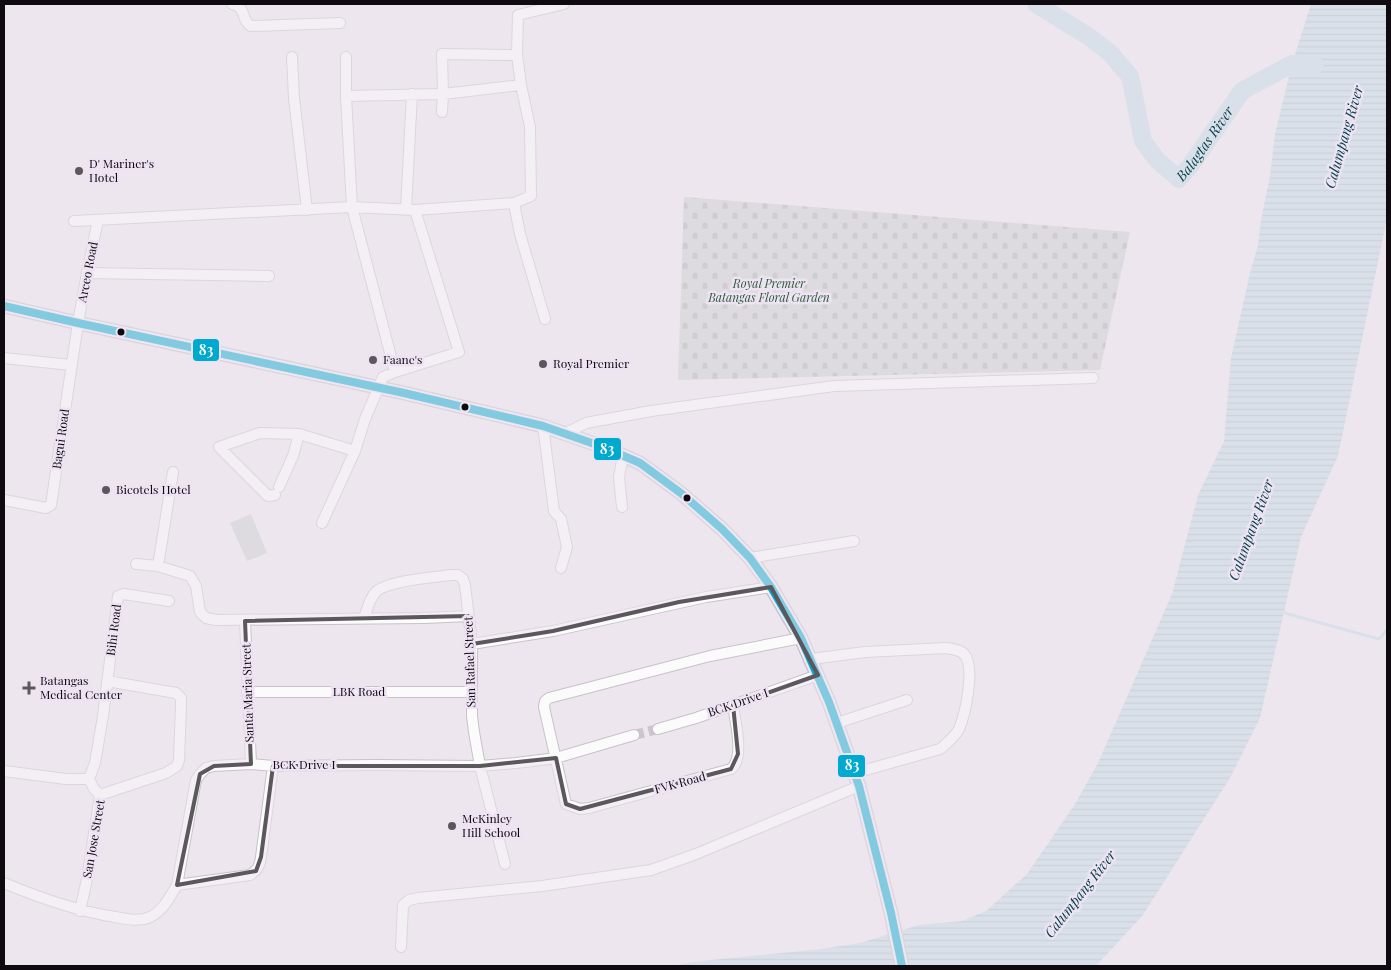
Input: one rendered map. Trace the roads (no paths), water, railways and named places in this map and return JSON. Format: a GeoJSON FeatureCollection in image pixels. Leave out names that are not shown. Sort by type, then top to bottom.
{"type":"FeatureCollection","features":[{"type":"Feature","properties":{"kind":"main road"},"geometry":{"type":"LineString","coordinates":[[4,306],[543,426],[566,433],[640,463],[682,494],[722,529],[750,558],[771,587],[801,638],[837,722],[855,773],[891,913],[902,966]]}},
{"type":"Feature","properties":{"kind":"street"},"geometry":{"type":"LineString","coordinates":[[232,4],[242,9],[246,22],[252,26],[340,23]]}},
{"type":"Feature","properties":{"kind":"street"},"geometry":{"type":"LineString","coordinates":[[74,221],[352,207],[411,209],[514,203],[531,196],[530,127],[517,55],[518,15],[564,4]]}},
{"type":"Feature","properties":{"kind":"street"},"geometry":{"type":"LineString","coordinates":[[442,112],[442,54],[517,55]]}},
{"type":"Feature","properties":{"kind":"street"},"geometry":{"type":"LineString","coordinates":[[292,57],[294,98],[307,210]]}},
{"type":"Feature","properties":{"kind":"street"},"geometry":{"type":"LineString","coordinates":[[346,57],[346,96],[352,207],[395,372]]}},
{"type":"Feature","properties":{"kind":"street"},"geometry":{"type":"LineString","coordinates":[[346,96],[443,94],[521,85]]}},
{"type":"Feature","properties":{"kind":"street"},"geometry":{"type":"LineString","coordinates":[[322,523],[355,451],[383,377],[459,352],[411,209],[412,94]]}},
{"type":"Feature","properties":{"kind":"street"},"geometry":{"type":"LineString","coordinates":[[514,203],[520,234],[545,319]]}},
{"type":"Feature","properties":{"kind":"street","name":"Arceo Road"},"geometry":{"type":"LineString","coordinates":[[78,323],[98,220]]}},
{"type":"Feature","properties":{"kind":"street"},"geometry":{"type":"LineString","coordinates":[[87,273],[269,276]]}},
{"type":"Feature","properties":{"kind":"street","name":"Bagui Road"},"geometry":{"type":"LineString","coordinates":[[4,500],[46,508],[51,505],[78,323]]}},
{"type":"Feature","properties":{"kind":"street"},"geometry":{"type":"LineString","coordinates":[[4,358],[71,365]]}},
{"type":"Feature","properties":{"kind":"street"},"geometry":{"type":"LineString","coordinates":[[566,433],[586,423],[651,411],[834,386],[1093,378]]}},
{"type":"Feature","properties":{"kind":"street"},"geometry":{"type":"LineString","coordinates":[[543,426],[554,511],[561,519],[567,547],[561,568]]}},
{"type":"Feature","properties":{"kind":"street"},"geometry":{"type":"LineString","coordinates":[[299,434],[293,456],[277,491],[268,496],[219,447],[260,433],[299,434],[355,451]]}},
{"type":"Feature","properties":{"kind":"street"},"geometry":{"type":"LineString","coordinates":[[622,507],[619,477],[623,456]]}},
{"type":"Feature","properties":{"kind":"street"},"geometry":{"type":"LineString","coordinates":[[158,566],[173,472]]}},
{"type":"Feature","properties":{"kind":"street"},"geometry":{"type":"LineString","coordinates":[[750,558],[854,541]]}},
{"type":"Feature","properties":{"kind":"street"},"geometry":{"type":"LineString","coordinates":[[136,564],[158,566],[190,576],[196,586],[200,612],[206,618],[216,620],[469,616]]}},
{"type":"Feature","properties":{"kind":"street","name":"San Rafael Street"},"geometry":{"type":"LineString","coordinates":[[364,618],[371,600],[380,588],[390,584],[451,575],[458,575],[463,579],[466,585],[472,644],[472,716],[480,766],[505,864]]}},
{"type":"Feature","properties":{"kind":"street"},"geometry":{"type":"LineString","coordinates":[[472,644],[553,631],[706,597],[771,587]]}},
{"type":"Feature","properties":{"kind":"street","name":"Bihi Road"},"geometry":{"type":"LineString","coordinates":[[89,778],[95,763],[118,596],[124,594],[168,601]]}},
{"type":"Feature","properties":{"kind":"street","name":"Santa Maria Street"},"geometry":{"type":"LineString","coordinates":[[245,621],[251,764]]}},
{"type":"Feature","properties":{"kind":"street"},"geometry":{"type":"LineString","coordinates":[[556,758],[544,707],[545,702],[554,696],[710,656],[801,638]]}},
{"type":"Feature","properties":{"kind":"street"},"geometry":{"type":"LineString","coordinates":[[811,659],[865,652],[946,648],[956,649],[964,654],[968,661],[968,690],[964,714],[958,731],[950,741],[940,748],[855,773]]}},
{"type":"Feature","properties":{"kind":"street","name":"BCK Drive I"},"geometry":{"type":"LineString","coordinates":[[658,729],[818,675]]}},
{"type":"Feature","properties":{"kind":"street","name":"San Jose Street"},"geometry":{"type":"LineString","coordinates":[[80,911],[100,795],[166,773],[177,766],[179,760],[181,705],[180,698],[176,693],[107,681]]}},
{"type":"Feature","properties":{"kind":"street","name":"LBK Road"},"geometry":{"type":"LineString","coordinates":[[247,692],[471,692]]}},
{"type":"Feature","properties":{"kind":"street"},"geometry":{"type":"LineString","coordinates":[[837,722],[907,700]]}},
{"type":"Feature","properties":{"kind":"street","name":"FVK Road"},"geometry":{"type":"LineString","coordinates":[[556,758],[566,804],[580,809],[731,769],[736,765],[738,754],[733,705]]}},
{"type":"Feature","properties":{"kind":"street","name":"BCK Drive I"},"geometry":{"type":"LineString","coordinates":[[80,911],[141,919],[149,917],[170,898],[177,885],[196,780],[206,768],[251,764],[273,766],[480,766],[556,758],[634,735]]}},
{"type":"Feature","properties":{"kind":"street"},"geometry":{"type":"LineString","coordinates":[[177,885],[250,874],[256,871],[260,866],[273,766]]}},
{"type":"Feature","properties":{"kind":"street"},"geometry":{"type":"LineString","coordinates":[[4,771],[66,779],[89,778],[94,789],[100,795]]}},
{"type":"Feature","properties":{"kind":"street"},"geometry":{"type":"LineString","coordinates":[[401,947],[403,904],[408,900],[542,886],[651,870],[696,854],[859,786]]}},
{"type":"Feature","properties":{"kind":"street"},"geometry":{"type":"LineString","coordinates":[[4,883],[48,901],[80,911]]}},
{"type":"Feature","properties":{"kind":"water","name":"Calumpang River"},"geometry":{"type":"Polygon","coordinates":[[[1311,4],[1387,4],[1387,218],[1338,456],[1301,537],[1260,718],[1230,778],[1143,915],[1096,966],[674,966],[692,962],[821,949],[860,943],[919,925],[962,921],[986,911],[1027,874],[1075,804],[1098,763],[1172,594],[1198,495],[1224,441],[1231,358],[1258,245],[1275,134],[1292,64],[1311,4]]]}},
{"type":"Feature","properties":{"kind":"waterway","name":"Balagtas River"},"geometry":{"type":"LineString","coordinates":[[1036,4],[1088,36],[1109,52],[1130,76],[1143,141],[1157,160],[1179,179],[1242,91],[1292,64],[1315,65]]}},
{"type":"Feature","properties":{"kind":"waterway"},"geometry":{"type":"LineString","coordinates":[[1281,612],[1379,639],[1387,630]]}},
{"type":"Feature","properties":{"kind":"tunnel"},"geometry":{"type":"LineString","coordinates":[[634,735],[658,729]]}},
{"type":"Feature","properties":{"kind":"place","name":"D' Mariner's Hotel"},"geometry":{"type":"Point","coordinates":[79,171]}},
{"type":"Feature","properties":{"kind":"place","name":"Faane's"},"geometry":{"type":"Point","coordinates":[373,360]}},
{"type":"Feature","properties":{"kind":"place","name":"Royal Premier"},"geometry":{"type":"Point","coordinates":[543,364]}},
{"type":"Feature","properties":{"kind":"place","name":"Bicotels Hotel"},"geometry":{"type":"Point","coordinates":[106,490]}},
{"type":"Feature","properties":{"kind":"place","name":"Batangas Medical Center"},"geometry":{"type":"Point","coordinates":[29,688]}},
{"type":"Feature","properties":{"kind":"place","name":"McKinley Hill School"},"geometry":{"type":"Point","coordinates":[452,826]}},
{"type":"Feature","properties":{"kind":"park label","name":"Royal Premier Batangas Floral Garden"},"geometry":{"type":"Point","coordinates":[769,291]}}]}
